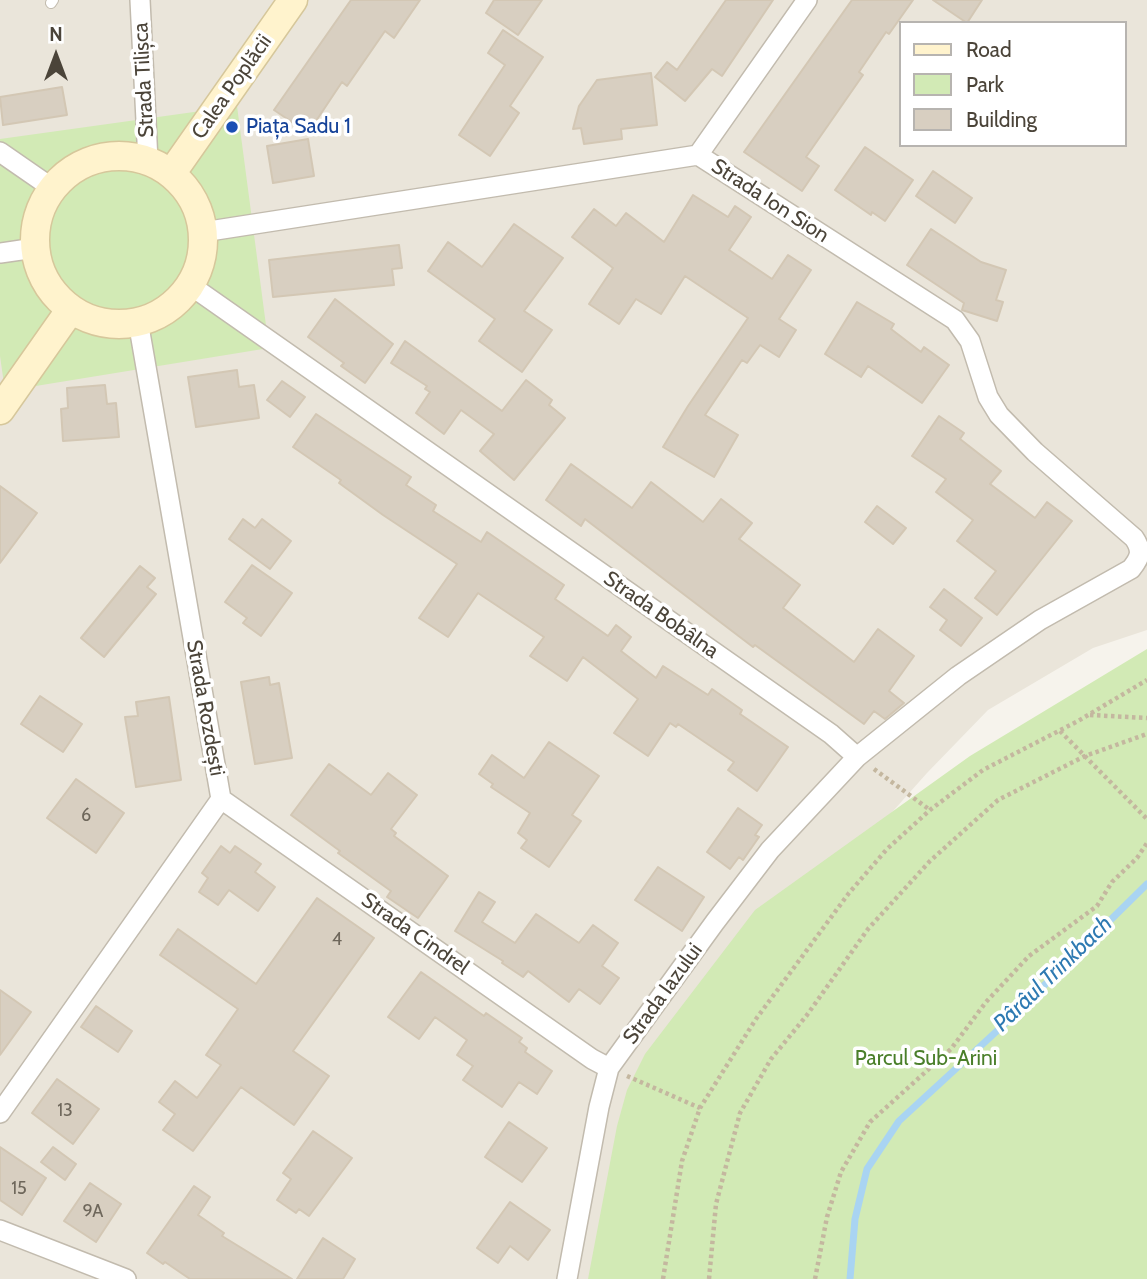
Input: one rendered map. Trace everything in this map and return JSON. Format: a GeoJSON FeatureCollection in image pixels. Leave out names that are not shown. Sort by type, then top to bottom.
{"type":"FeatureCollection","features":[{"type":"Feature","properties":{"kind":"main road","name":"Calea Poplăcii"},"geometry":{"type":"LineString","coordinates":[[160,167],[293,0]]}},
{"type":"Feature","properties":{"kind":"main road"},"geometry":{"type":"LineString","coordinates":[[118,155],[160,167],[193,200],[203,232],[201,260],[190,285],[168,308],[138,321],[110,323],[83,316],[71,309],[50,289],[37,262],[35,248],[38,216],[52,188],[75,168],[103,157],[118,155]]}},
{"type":"Feature","properties":{"kind":"main road"},"geometry":{"type":"LineString","coordinates":[[0,410],[71,309]]}},
{"type":"Feature","properties":{"kind":"street","name":"Strada Tilișca"},"geometry":{"type":"LineString","coordinates":[[140,0],[160,167]]}},
{"type":"Feature","properties":{"kind":"street"},"geometry":{"type":"LineString","coordinates":[[698,155],[807,0]]}},
{"type":"Feature","properties":{"kind":"street"},"geometry":{"type":"LineString","coordinates":[[0,152],[52,188]]}},
{"type":"Feature","properties":{"kind":"street","name":"Strada Ion Sion"},"geometry":{"type":"LineString","coordinates":[[203,232],[698,155],[955,320],[970,341],[988,397],[999,415],[1035,452],[1134,538],[1140,547],[1140,558],[1131,569],[1040,620],[968,669],[856,757]]}},
{"type":"Feature","properties":{"kind":"street"},"geometry":{"type":"LineString","coordinates":[[0,253],[35,248]]}},
{"type":"Feature","properties":{"kind":"street","name":"Strada Bobâlna"},"geometry":{"type":"LineString","coordinates":[[190,285],[831,734],[856,757]]}},
{"type":"Feature","properties":{"kind":"street","name":"Strada Rozdești"},"geometry":{"type":"LineString","coordinates":[[0,1113],[221,799],[138,321]]}},
{"type":"Feature","properties":{"kind":"street","name":"Strada Iazului"},"geometry":{"type":"LineString","coordinates":[[567,1279],[598,1107],[609,1068],[770,850],[856,757]]}},
{"type":"Feature","properties":{"kind":"street","name":"Strada Cindrel"},"geometry":{"type":"LineString","coordinates":[[221,799],[592,1059],[609,1068]]}},
{"type":"Feature","properties":{"kind":"street"},"geometry":{"type":"LineString","coordinates":[[0,1230],[126,1279]]}},
{"type":"Feature","properties":{"kind":"path"},"geometry":{"type":"LineString","coordinates":[[663,1279],[681,1161],[699,1108],[756,1019],[849,894],[887,849],[930,810],[983,771],[1089,715],[1147,680]]}},
{"type":"Feature","properties":{"kind":"path"},"geometry":{"type":"LineString","coordinates":[[1089,715],[1147,718]]}},
{"type":"Feature","properties":{"kind":"path"},"geometry":{"type":"LineString","coordinates":[[1060,731],[1147,818]]}},
{"type":"Feature","properties":{"kind":"path"},"geometry":{"type":"LineString","coordinates":[[709,1279],[716,1204],[740,1113],[771,1059],[807,1015],[868,929],[930,861],[998,800],[1085,756],[1147,734]]}},
{"type":"Feature","properties":{"kind":"path"},"geometry":{"type":"LineString","coordinates":[[856,757],[930,810]]}},
{"type":"Feature","properties":{"kind":"path"},"geometry":{"type":"LineString","coordinates":[[815,1279],[827,1217],[841,1172],[870,1122],[951,1049],[986,1002],[1029,956],[1097,906],[1112,882],[1137,858],[1147,843]]}},
{"type":"Feature","properties":{"kind":"path"},"geometry":{"type":"LineString","coordinates":[[609,1068],[699,1108]]}},
{"type":"Feature","properties":{"kind":"shaded area"},"geometry":{"type":"Polygon","coordinates":[[[0,0],[1147,0],[1147,630],[1093,648],[988,710],[927,773],[828,884],[682,1279],[0,1279],[0,0]]]}},
{"type":"Feature","properties":{"kind":"green space"},"geometry":{"type":"Polygon","coordinates":[[[237,106],[269,348],[5,391],[0,356],[0,139],[237,106]]]}},
{"type":"Feature","properties":{"kind":"green space","name":"Parcul Sub-Arini"},"geometry":{"type":"Polygon","coordinates":[[[1147,649],[1147,1279],[588,1279],[617,1126],[627,1090],[645,1054],[755,910],[970,756],[1147,649]]]}},
{"type":"Feature","properties":{"kind":"building"},"geometry":{"type":"Polygon","coordinates":[[[351,0],[420,0],[394,38],[385,31],[347,86],[342,82],[308,133],[274,110],[351,0]]]}},
{"type":"Feature","properties":{"kind":"building"},"geometry":{"type":"Polygon","coordinates":[[[494,0],[542,0],[518,35],[486,13],[494,0]]]}},
{"type":"Feature","properties":{"kind":"building"},"geometry":{"type":"Polygon","coordinates":[[[726,0],[773,0],[722,76],[712,69],[685,101],[655,77],[667,62],[677,70],[726,0]]]}},
{"type":"Feature","properties":{"kind":"building"},"geometry":{"type":"Polygon","coordinates":[[[852,0],[913,0],[889,34],[886,32],[859,72],[863,75],[806,157],[819,166],[802,191],[744,152],[852,0]]]}},
{"type":"Feature","properties":{"kind":"building"},"geometry":{"type":"Polygon","coordinates":[[[933,0],[982,0],[968,21],[964,21],[933,0]]]}},
{"type":"Feature","properties":{"kind":"building"},"geometry":{"type":"Polygon","coordinates":[[[503,30],[543,57],[510,106],[519,113],[490,156],[459,135],[505,65],[488,53],[503,30]]]}},
{"type":"Feature","properties":{"kind":"building"},"geometry":{"type":"Polygon","coordinates":[[[651,73],[657,125],[621,129],[622,139],[584,144],[581,128],[573,129],[579,106],[597,80],[651,73]]]}},
{"type":"Feature","properties":{"kind":"building"},"geometry":{"type":"Polygon","coordinates":[[[62,87],[67,115],[3,125],[0,97],[62,87]]]}},
{"type":"Feature","properties":{"kind":"building"},"geometry":{"type":"Polygon","coordinates":[[[308,139],[314,176],[273,183],[267,146],[308,139]]]}},
{"type":"Feature","properties":{"kind":"building"},"geometry":{"type":"Polygon","coordinates":[[[865,147],[913,180],[885,221],[872,212],[871,215],[835,190],[865,147]]]}},
{"type":"Feature","properties":{"kind":"building"},"geometry":{"type":"Polygon","coordinates":[[[933,171],[972,198],[955,223],[916,196],[933,171]]]}},
{"type":"Feature","properties":{"kind":"building"},"geometry":{"type":"Polygon","coordinates":[[[693,195],[728,217],[735,206],[751,217],[729,250],[772,279],[788,255],[811,270],[779,319],[796,330],[779,357],[760,345],[747,363],[742,360],[705,415],[738,435],[714,477],[663,447],[748,318],[685,276],[661,314],[636,299],[619,324],[589,304],[613,268],[572,237],[594,209],[616,226],[626,213],[664,242],[693,195]]]}},
{"type":"Feature","properties":{"kind":"building"},"geometry":{"type":"Polygon","coordinates":[[[514,224],[563,258],[524,311],[552,330],[522,372],[479,341],[495,319],[428,271],[448,242],[482,267],[514,224]]]}},
{"type":"Feature","properties":{"kind":"building"},"geometry":{"type":"Polygon","coordinates":[[[931,229],[981,262],[1006,270],[996,300],[1003,302],[997,321],[962,310],[964,303],[907,265],[931,229]]]}},
{"type":"Feature","properties":{"kind":"building"},"geometry":{"type":"Polygon","coordinates":[[[399,245],[402,268],[392,269],[394,285],[273,297],[269,260],[399,245]]]}},
{"type":"Feature","properties":{"kind":"building"},"geometry":{"type":"Polygon","coordinates":[[[335,299],[393,344],[365,383],[341,366],[344,363],[308,337],[335,299]]]}},
{"type":"Feature","properties":{"kind":"building"},"geometry":{"type":"Polygon","coordinates":[[[857,302],[894,324],[891,329],[921,352],[924,347],[949,365],[922,403],[868,366],[861,377],[825,354],[857,302]]]}},
{"type":"Feature","properties":{"kind":"building"},"geometry":{"type":"Polygon","coordinates":[[[405,341],[502,411],[526,380],[552,400],[549,405],[565,418],[514,480],[480,451],[494,434],[461,410],[444,434],[416,413],[430,392],[425,389],[427,386],[391,363],[405,341]]]}},
{"type":"Feature","properties":{"kind":"building"},"geometry":{"type":"Polygon","coordinates":[[[237,370],[239,387],[254,385],[259,418],[196,427],[188,377],[237,370]]]}},
{"type":"Feature","properties":{"kind":"building"},"geometry":{"type":"Polygon","coordinates":[[[282,381],[305,397],[290,417],[267,400],[282,381]]]}},
{"type":"Feature","properties":{"kind":"building"},"geometry":{"type":"Polygon","coordinates":[[[105,385],[107,404],[116,403],[119,437],[63,441],[61,409],[68,408],[67,388],[105,385]]]}},
{"type":"Feature","properties":{"kind":"building"},"geometry":{"type":"Polygon","coordinates":[[[316,414],[411,477],[406,485],[436,505],[433,511],[481,542],[487,532],[564,585],[555,599],[608,636],[616,625],[631,637],[621,651],[656,678],[663,666],[708,695],[712,689],[742,710],[740,714],[788,747],[757,791],[728,770],[734,762],[678,724],[676,727],[670,723],[648,756],[614,733],[638,699],[583,657],[567,681],[530,656],[544,637],[478,593],[448,637],[419,618],[457,564],[383,515],[339,483],[341,480],[293,447],[316,414]]]}},
{"type":"Feature","properties":{"kind":"building"},"geometry":{"type":"Polygon","coordinates":[[[939,416],[964,433],[960,439],[1001,471],[990,484],[1035,518],[1047,502],[1072,521],[997,615],[975,598],[996,571],[957,541],[973,520],[936,492],[946,479],[912,456],[939,416]]]}},
{"type":"Feature","properties":{"kind":"building"},"geometry":{"type":"Polygon","coordinates":[[[571,464],[632,508],[651,482],[703,522],[721,499],[752,523],[739,539],[800,585],[783,608],[854,662],[878,629],[914,656],[889,691],[904,703],[885,719],[874,711],[864,724],[755,645],[753,647],[585,519],[581,526],[546,500],[571,464]]]}},
{"type":"Feature","properties":{"kind":"building"},"geometry":{"type":"Polygon","coordinates":[[[0,486],[37,513],[0,563],[0,486]]]}},
{"type":"Feature","properties":{"kind":"building"},"geometry":{"type":"Polygon","coordinates":[[[877,506],[906,528],[893,544],[865,522],[877,506]]]}},
{"type":"Feature","properties":{"kind":"building"},"geometry":{"type":"Polygon","coordinates":[[[243,519],[255,528],[262,519],[291,541],[270,569],[229,539],[243,519]]]}},
{"type":"Feature","properties":{"kind":"building"},"geometry":{"type":"Polygon","coordinates":[[[252,565],[292,593],[261,636],[243,623],[247,618],[225,602],[252,565]]]}},
{"type":"Feature","properties":{"kind":"building"},"geometry":{"type":"Polygon","coordinates":[[[140,566],[155,578],[147,587],[156,594],[104,657],[81,638],[140,566]]]}},
{"type":"Feature","properties":{"kind":"building"},"geometry":{"type":"Polygon","coordinates":[[[944,589],[982,618],[961,646],[940,630],[947,620],[930,607],[944,589]]]}},
{"type":"Feature","properties":{"kind":"building"},"geometry":{"type":"Polygon","coordinates":[[[269,677],[270,685],[279,683],[292,758],[255,764],[241,682],[269,677]]]}},
{"type":"Feature","properties":{"kind":"building"},"geometry":{"type":"Polygon","coordinates":[[[40,696],[82,724],[63,752],[21,724],[40,696]]]}},
{"type":"Feature","properties":{"kind":"building"},"geometry":{"type":"Polygon","coordinates":[[[169,697],[181,780],[136,787],[125,717],[138,716],[136,702],[169,697]]]}},
{"type":"Feature","properties":{"kind":"building"},"geometry":{"type":"Polygon","coordinates":[[[549,742],[599,776],[572,815],[581,821],[549,867],[521,848],[527,840],[518,833],[530,813],[491,787],[493,784],[479,774],[492,755],[524,778],[549,742]]]}},
{"type":"Feature","properties":{"kind":"building"},"geometry":{"type":"Polygon","coordinates":[[[329,764],[371,795],[388,773],[417,795],[391,829],[396,833],[394,836],[448,876],[418,918],[387,897],[391,891],[291,815],[329,764]]]}},
{"type":"Feature","properties":{"kind":"building"},"geometry":{"type":"Polygon","coordinates":[[[76,779],[124,813],[96,853],[47,818],[76,779]]]}},
{"type":"Feature","properties":{"kind":"building"},"geometry":{"type":"Polygon","coordinates":[[[738,808],[762,825],[755,835],[759,837],[743,860],[739,857],[730,869],[707,852],[738,808]]]}},
{"type":"Feature","properties":{"kind":"building"},"geometry":{"type":"Polygon","coordinates":[[[221,846],[230,853],[235,846],[261,864],[255,872],[275,887],[258,911],[229,890],[218,905],[199,892],[208,878],[202,873],[221,846]]]}},
{"type":"Feature","properties":{"kind":"building"},"geometry":{"type":"Polygon","coordinates":[[[658,867],[704,897],[682,931],[635,900],[658,867]]]}},
{"type":"Feature","properties":{"kind":"building"},"geometry":{"type":"Polygon","coordinates":[[[479,892],[495,902],[482,922],[515,943],[536,914],[579,943],[593,925],[618,943],[602,966],[619,978],[600,1004],[579,989],[569,1002],[528,971],[523,977],[455,931],[479,892]]]}},
{"type":"Feature","properties":{"kind":"building"},"geometry":{"type":"Polygon","coordinates":[[[317,898],[374,938],[293,1051],[329,1076],[294,1125],[241,1087],[193,1151],[163,1130],[175,1114],[159,1102],[175,1081],[197,1098],[221,1065],[206,1055],[238,1009],[160,955],[178,929],[256,984],[317,898]]]}},
{"type":"Feature","properties":{"kind":"building"},"geometry":{"type":"Polygon","coordinates":[[[421,972],[484,1016],[486,1013],[522,1038],[519,1042],[527,1048],[525,1052],[552,1071],[537,1094],[519,1082],[502,1107],[463,1080],[473,1066],[457,1055],[467,1040],[435,1017],[419,1039],[388,1017],[421,972]]]}},
{"type":"Feature","properties":{"kind":"building"},"geometry":{"type":"Polygon","coordinates":[[[0,990],[31,1012],[0,1055],[0,990]]]}},
{"type":"Feature","properties":{"kind":"building"},"geometry":{"type":"Polygon","coordinates":[[[96,1006],[132,1031],[118,1052],[81,1027],[96,1006]]]}},
{"type":"Feature","properties":{"kind":"building"},"geometry":{"type":"Polygon","coordinates":[[[57,1079],[99,1109],[73,1144],[32,1113],[57,1079]]]}},
{"type":"Feature","properties":{"kind":"building"},"geometry":{"type":"Polygon","coordinates":[[[509,1122],[547,1148],[522,1182],[485,1157],[509,1122]]]}},
{"type":"Feature","properties":{"kind":"building"},"geometry":{"type":"Polygon","coordinates":[[[313,1131],[352,1158],[309,1216],[299,1209],[296,1213],[277,1200],[291,1179],[283,1173],[313,1131]]]}},
{"type":"Feature","properties":{"kind":"building"},"geometry":{"type":"Polygon","coordinates":[[[0,1147],[46,1178],[22,1215],[0,1200],[0,1147]]]}},
{"type":"Feature","properties":{"kind":"building"},"geometry":{"type":"Polygon","coordinates":[[[53,1147],[76,1164],[65,1180],[41,1162],[53,1147]]]}},
{"type":"Feature","properties":{"kind":"building"},"geometry":{"type":"Polygon","coordinates":[[[90,1183],[121,1204],[96,1242],[64,1221],[90,1183]]]}},
{"type":"Feature","properties":{"kind":"building"},"geometry":{"type":"Polygon","coordinates":[[[194,1186],[210,1197],[198,1215],[224,1233],[222,1236],[292,1279],[190,1279],[147,1253],[194,1186]]]}},
{"type":"Feature","properties":{"kind":"building"},"geometry":{"type":"Polygon","coordinates":[[[510,1202],[550,1230],[528,1260],[510,1246],[498,1263],[477,1248],[510,1202]]]}},
{"type":"Feature","properties":{"kind":"building"},"geometry":{"type":"Polygon","coordinates":[[[323,1238],[355,1259],[343,1279],[297,1279],[323,1238]]]}},
{"type":"Feature","properties":{"kind":"waterway","name":"Pârâul Trinkbach"},"geometry":{"type":"LineString","coordinates":[[850,1279],[855,1219],[867,1169],[899,1121],[1010,1019],[1147,884]]}},
{"type":"Feature","properties":{"kind":"place","name":"Piața Sadu 1"},"geometry":{"type":"Point","coordinates":[232,127]}}]}
